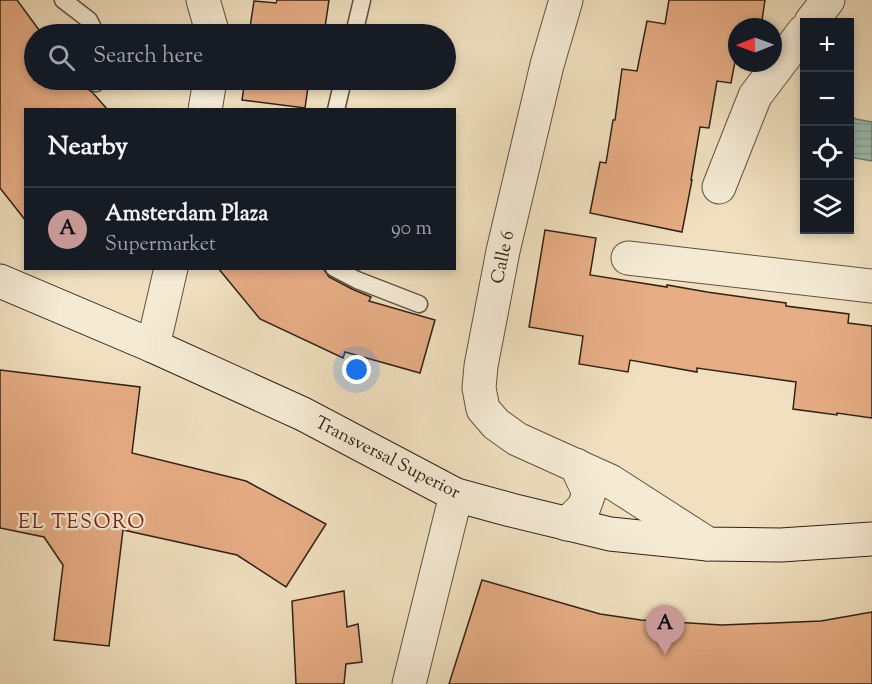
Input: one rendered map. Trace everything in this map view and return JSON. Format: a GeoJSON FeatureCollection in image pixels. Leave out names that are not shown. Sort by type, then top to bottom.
{"type":"FeatureCollection","features":[{"type":"Feature","properties":{"kind":"street"},"geometry":{"type":"LineString","coordinates":[[202,0],[210,24]]}},
{"type":"Feature","properties":{"kind":"street","name":"Calle 6"},"geometry":{"type":"LineString","coordinates":[[566,0],[547,65],[503,251],[481,366],[479,388],[483,410],[496,424],[517,439],[610,481],[708,544]]}},
{"type":"Feature","properties":{"kind":"street"},"geometry":{"type":"LineString","coordinates":[[814,18],[828,0]]}},
{"type":"Feature","properties":{"kind":"street"},"geometry":{"type":"LineString","coordinates":[[719,187],[755,96],[800,36]]}},
{"type":"Feature","properties":{"kind":"street"},"geometry":{"type":"LineString","coordinates":[[205,108],[208,90]]}},
{"type":"Feature","properties":{"kind":"street"},"geometry":{"type":"LineString","coordinates":[[628,258],[872,286]]}},
{"type":"Feature","properties":{"kind":"street"},"geometry":{"type":"LineString","coordinates":[[153,346],[171,270]]}},
{"type":"Feature","properties":{"kind":"street","name":"Transversal Superior"},"geometry":{"type":"LineString","coordinates":[[0,281],[153,346],[303,414],[456,495],[610,534],[708,544],[781,544],[872,539]]}},
{"type":"Feature","properties":{"kind":"street"},"geometry":{"type":"LineString","coordinates":[[567,524],[584,507],[589,493],[576,465]]}},
{"type":"Feature","properties":{"kind":"street"},"geometry":{"type":"LineString","coordinates":[[409,684],[456,495]]}},
{"type":"Feature","properties":{"kind":"lane"},"geometry":{"type":"LineString","coordinates":[[63,0],[91,24]]}},
{"type":"Feature","properties":{"kind":"lane"},"geometry":{"type":"LineString","coordinates":[[356,24],[362,0]]}},
{"type":"Feature","properties":{"kind":"lane"},"geometry":{"type":"LineString","coordinates":[[336,108],[341,90]]}},
{"type":"Feature","properties":{"kind":"lane"},"geometry":{"type":"LineString","coordinates":[[338,270],[357,280],[419,304]]}},
{"type":"Feature","properties":{"kind":"water"},"geometry":{"type":"Polygon","coordinates":[[[854,118],[872,122],[872,161],[854,158],[854,118]]]}},
{"type":"Feature","properties":{"kind":"building"},"geometry":{"type":"Polygon","coordinates":[[[0,0],[17,0],[35,24],[24,24],[24,90],[89,90],[106,108],[24,108],[24,218],[0,188],[0,0]]]}},
{"type":"Feature","properties":{"kind":"building"},"geometry":{"type":"Polygon","coordinates":[[[277,0],[329,0],[325,24],[251,24],[254,1],[276,3],[277,0]]]}},
{"type":"Feature","properties":{"kind":"building"},"geometry":{"type":"Polygon","coordinates":[[[669,0],[765,0],[762,18],[728,18],[728,72],[733,72],[731,83],[717,81],[709,128],[700,127],[682,232],[590,213],[600,162],[606,163],[622,69],[637,71],[647,21],[665,24],[669,0]]]}},
{"type":"Feature","properties":{"kind":"building"},"geometry":{"type":"Polygon","coordinates":[[[244,90],[308,90],[305,108],[242,100],[244,90]]]}},
{"type":"Feature","properties":{"kind":"building"},"geometry":{"type":"Polygon","coordinates":[[[545,230],[596,238],[590,275],[849,314],[848,323],[872,326],[872,418],[793,409],[796,382],[697,368],[697,372],[630,360],[628,372],[579,364],[583,336],[529,327],[545,230]]]}},
{"type":"Feature","properties":{"kind":"building"},"geometry":{"type":"Polygon","coordinates":[[[220,270],[324,270],[329,277],[371,297],[369,301],[435,320],[420,373],[345,352],[343,358],[260,319],[220,270]]]}},
{"type":"Feature","properties":{"kind":"building"},"geometry":{"type":"Polygon","coordinates":[[[0,370],[140,387],[132,453],[246,481],[326,524],[286,587],[237,555],[123,530],[109,646],[54,640],[63,565],[44,537],[0,528],[0,370]]]}},
{"type":"Feature","properties":{"kind":"building"},"geometry":{"type":"Polygon","coordinates":[[[482,580],[600,614],[641,620],[722,625],[821,621],[872,612],[872,684],[449,684],[482,580]]]}},
{"type":"Feature","properties":{"kind":"building"},"geometry":{"type":"Polygon","coordinates":[[[344,591],[347,627],[358,624],[362,662],[346,664],[344,684],[296,684],[292,601],[344,591]]]}},
{"type":"Feature","properties":{"kind":"place","name":"Amsterdam Plaza"},"geometry":{"type":"Point","coordinates":[665,655]}},
{"type":"Feature","properties":{"kind":"district","name":"EL TESORO"},"geometry":{"type":"Point","coordinates":[82,521]}}]}
